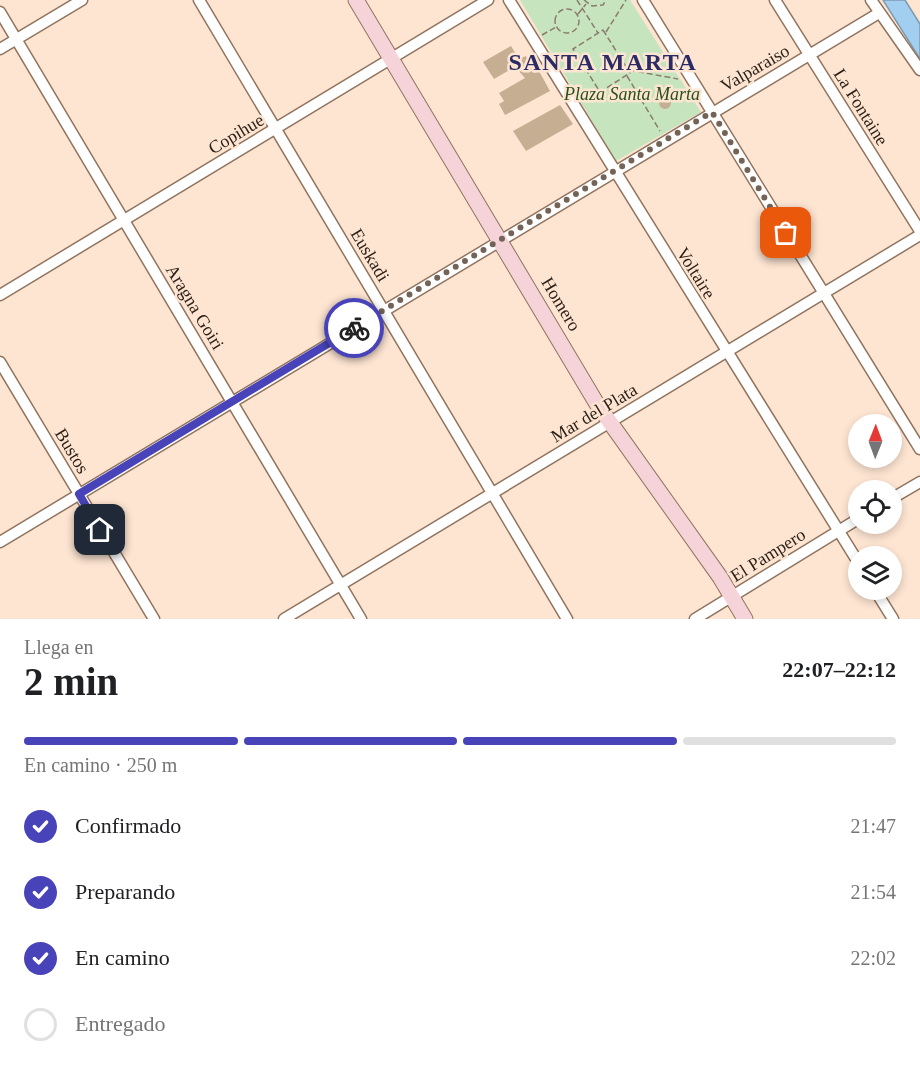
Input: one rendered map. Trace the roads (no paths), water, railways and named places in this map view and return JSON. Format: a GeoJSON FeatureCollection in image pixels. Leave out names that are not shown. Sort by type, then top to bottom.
{"type":"FeatureCollection","features":[{"type":"Feature","properties":{"kind":"main road","name":"Homero"},"geometry":{"type":"LineString","coordinates":[[356,0],[610,423],[746,619]]}},
{"type":"Feature","properties":{"kind":"street"},"geometry":{"type":"LineString","coordinates":[[0,49],[82,0]]}},
{"type":"Feature","properties":{"kind":"street","name":"Euskadi"},"geometry":{"type":"LineString","coordinates":[[199,0],[567,619]]}},
{"type":"Feature","properties":{"kind":"street","name":"Copihue"},"geometry":{"type":"LineString","coordinates":[[0,295],[488,0]]}},
{"type":"Feature","properties":{"kind":"street","name":"Voltaire"},"geometry":{"type":"LineString","coordinates":[[509,0],[726,353],[848,546]]}},
{"type":"Feature","properties":{"kind":"street"},"geometry":{"type":"LineString","coordinates":[[643,0],[920,449]]}},
{"type":"Feature","properties":{"kind":"street","name":"La Fontaine"},"geometry":{"type":"LineString","coordinates":[[775,0],[920,233]]}},
{"type":"Feature","properties":{"kind":"street"},"geometry":{"type":"LineString","coordinates":[[871,0],[920,70]]}},
{"type":"Feature","properties":{"kind":"street","name":"Aragna Goiri"},"geometry":{"type":"LineString","coordinates":[[0,12],[361,619]]}},
{"type":"Feature","properties":{"kind":"street","name":"Valparaiso"},"geometry":{"type":"LineString","coordinates":[[0,542],[879,13]]}},
{"type":"Feature","properties":{"kind":"street","name":"Mar del Plata"},"geometry":{"type":"LineString","coordinates":[[284,619],[491,492],[726,353],[920,233]]}},
{"type":"Feature","properties":{"kind":"street","name":"Bustos"},"geometry":{"type":"LineString","coordinates":[[0,362],[154,619]]}},
{"type":"Feature","properties":{"kind":"street"},"geometry":{"type":"LineString","coordinates":[[902,493],[920,482]]}},
{"type":"Feature","properties":{"kind":"street","name":"El Pampero"},"geometry":{"type":"LineString","coordinates":[[694,619],[848,525]]}},
{"type":"Feature","properties":{"kind":"street"},"geometry":{"type":"LineString","coordinates":[[881,600],[893,619]]}},
{"type":"Feature","properties":{"kind":"water"},"geometry":{"type":"Polygon","coordinates":[[[883,0],[905,0],[920,24],[920,59],[883,0]]]}},
{"type":"Feature","properties":{"kind":"district","name":"SANTA MARTA"},"geometry":{"type":"Point","coordinates":[603,62]}},
{"type":"Feature","properties":{"kind":"park label","name":"Plaza Santa Marta"},"geometry":{"type":"Point","coordinates":[632,94]}}]}
